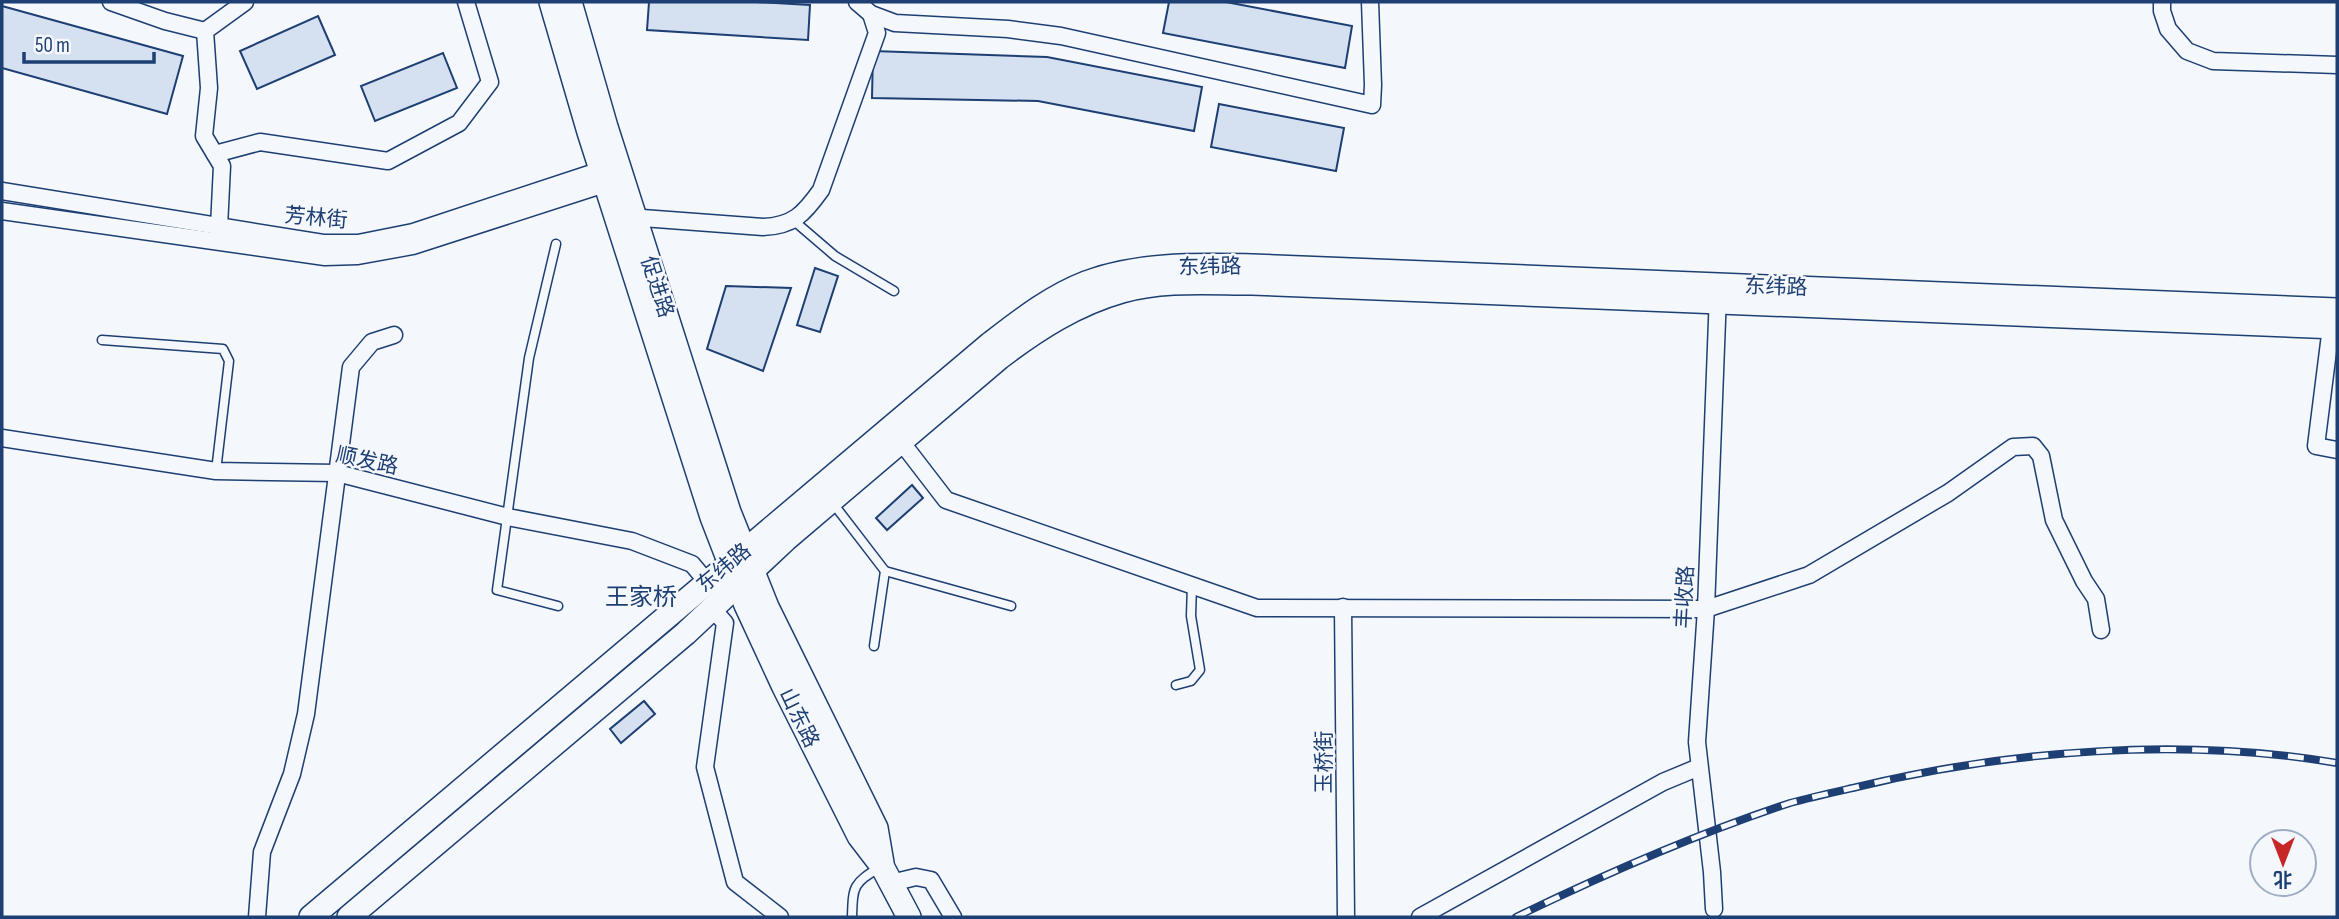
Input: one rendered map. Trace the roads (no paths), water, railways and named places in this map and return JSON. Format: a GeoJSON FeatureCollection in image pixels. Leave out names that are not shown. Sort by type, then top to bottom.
{"type":"FeatureCollection","features":[{"type":"Feature","properties":{"kind":"main road","name":"促进路"},"geometry":{"type":"LineString","coordinates":[[551,2],[625,217],[712,517],[741,567]]}},
{"type":"Feature","properties":{"kind":"main road","name":"促进路"},"geometry":{"type":"LineString","coordinates":[[570,2],[609,175]]}},
{"type":"Feature","properties":{"kind":"main road","name":"东纬路"},"geometry":{"type":"LineString","coordinates":[[349,917],[686,633],[712,608],[741,567],[895,434],[1030,334],[1072,310],[1125,290],[1161,285],[1252,283],[1718,293],[2335,321]]}},
{"type":"Feature","properties":{"kind":"main road","name":"东纬路"},"geometry":{"type":"LineString","coordinates":[[311,917],[708,582],[741,567]]}},
{"type":"Feature","properties":{"kind":"main road","name":"山东路"},"geometry":{"type":"LineString","coordinates":[[741,567],[753,621],[818,757],[859,836],[886,874],[909,917]]}},
{"type":"Feature","properties":{"kind":"street"},"geometry":{"type":"LineString","coordinates":[[111,2],[205,31]]}},
{"type":"Feature","properties":{"kind":"street"},"geometry":{"type":"LineString","coordinates":[[205,31],[245,2]]}},
{"type":"Feature","properties":{"kind":"street"},"geometry":{"type":"LineString","coordinates":[[215,154],[260,142],[388,162],[459,123],[490,82],[466,2]]}},
{"type":"Feature","properties":{"kind":"street"},"geometry":{"type":"LineString","coordinates":[[857,2],[871,14],[895,23],[1007,29],[1061,36],[1372,105],[1370,2]]}},
{"type":"Feature","properties":{"kind":"street"},"geometry":{"type":"LineString","coordinates":[[2162,2],[2168,29],[2187,51],[2213,61],[2337,65]]}},
{"type":"Feature","properties":{"kind":"street"},"geometry":{"type":"LineString","coordinates":[[625,217],[780,227],[806,211],[821,190],[877,33],[871,14]]}},
{"type":"Feature","properties":{"kind":"street"},"geometry":{"type":"LineString","coordinates":[[205,31],[209,88],[204,136],[222,166],[219,228]]}},
{"type":"Feature","properties":{"kind":"street"},"geometry":{"type":"LineString","coordinates":[[2,211],[325,257],[358,256],[413,246],[609,175]]}},
{"type":"Feature","properties":{"kind":"street","name":"芳林街"},"geometry":{"type":"LineString","coordinates":[[2,191],[219,228],[323,243],[358,243],[413,232],[609,175]]}},
{"type":"Feature","properties":{"kind":"street","name":"丰收路"},"geometry":{"type":"LineString","coordinates":[[1711,915],[1712,872],[1697,742],[1706,609],[1718,293]]}},
{"type":"Feature","properties":{"kind":"street"},"geometry":{"type":"LineString","coordinates":[[2335,321],[2316,446],[2337,450]]}},
{"type":"Feature","properties":{"kind":"street"},"geometry":{"type":"LineString","coordinates":[[257,917],[262,852],[292,774],[306,714],[351,367],[372,342],[394,335]]}},
{"type":"Feature","properties":{"kind":"street"},"geometry":{"type":"LineString","coordinates":[[895,434],[946,500],[1257,608],[1706,609],[1809,575],[1948,494],[2013,447],[2033,446],[2041,456],[2053,520],[2096,599],[2101,630]]}},
{"type":"Feature","properties":{"kind":"street","name":"顺发路"},"geometry":{"type":"LineString","coordinates":[[2,438],[216,471],[337,473],[508,517],[632,541],[692,564],[708,582]]}},
{"type":"Feature","properties":{"kind":"street","name":"玉桥街"},"geometry":{"type":"LineString","coordinates":[[1343,607],[1346,917]]}},
{"type":"Feature","properties":{"kind":"street"},"geometry":{"type":"LineString","coordinates":[[712,608],[725,624],[705,767],[735,882],[780,917]]}},
{"type":"Feature","properties":{"kind":"street"},"geometry":{"type":"LineString","coordinates":[[1420,917],[1663,782],[1699,767]]}},
{"type":"Feature","properties":{"kind":"street"},"geometry":{"type":"LineString","coordinates":[[886,874],[931,880],[953,917]]}},
{"type":"Feature","properties":{"kind":"lane"},"geometry":{"type":"LineString","coordinates":[[793,220],[835,256],[894,291]]}},
{"type":"Feature","properties":{"kind":"lane"},"geometry":{"type":"LineString","coordinates":[[556,244],[529,358],[497,590],[558,606]]}},
{"type":"Feature","properties":{"kind":"lane"},"geometry":{"type":"LineString","coordinates":[[102,340],[223,349],[229,361],[216,471]]}},
{"type":"Feature","properties":{"kind":"lane"},"geometry":{"type":"LineString","coordinates":[[825,494],[885,571],[1011,606]]}},
{"type":"Feature","properties":{"kind":"lane"},"geometry":{"type":"LineString","coordinates":[[874,646],[885,571]]}},
{"type":"Feature","properties":{"kind":"lane"},"geometry":{"type":"LineString","coordinates":[[1176,685],[1192,681],[1200,670],[1192,616],[1192,585]]}},
{"type":"Feature","properties":{"kind":"lane"},"geometry":{"type":"LineString","coordinates":[[852,917],[853,895],[859,880],[886,874]]}},
{"type":"Feature","properties":{"kind":"railway"},"geometry":{"type":"LineString","coordinates":[[1516,917],[1583,885],[1755,815],[1798,801],[1915,774],[2035,756],[2158,749],[2278,755],[2337,763]]}},
{"type":"Feature","properties":{"kind":"district","name":"王家桥"},"geometry":{"type":"Point","coordinates":[641,597]}}]}
